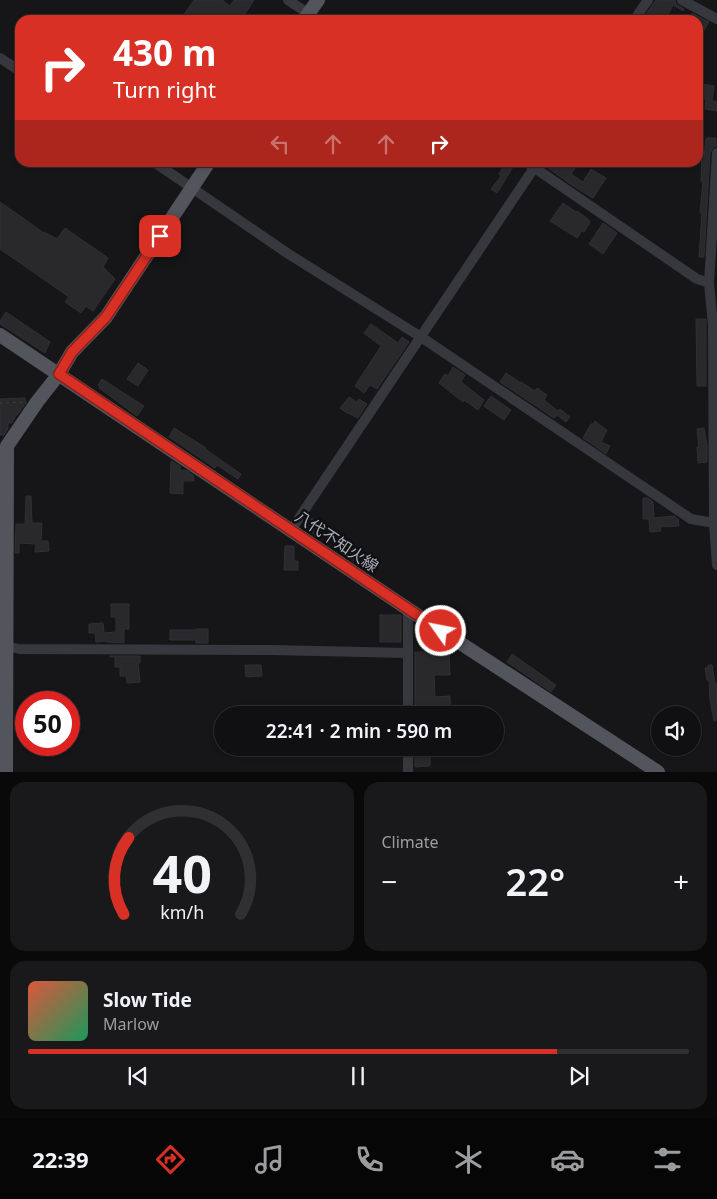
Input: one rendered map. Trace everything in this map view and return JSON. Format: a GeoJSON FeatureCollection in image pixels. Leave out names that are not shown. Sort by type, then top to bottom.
{"type":"FeatureCollection","features":[{"type":"Feature","properties":{"kind":"main road"},"geometry":{"type":"LineString","coordinates":[[311,15],[318,0]]}},
{"type":"Feature","properties":{"kind":"main road"},"geometry":{"type":"LineString","coordinates":[[6,772],[3,647],[6,446],[59,374],[72,352],[106,317],[205,167]]}},
{"type":"Feature","properties":{"kind":"main road","name":"八代不知火線"},"geometry":{"type":"LineString","coordinates":[[0,335],[408,610],[658,772]]}},
{"type":"Feature","properties":{"kind":"street"},"geometry":{"type":"LineString","coordinates":[[288,0],[306,15]]}},
{"type":"Feature","properties":{"kind":"street"},"geometry":{"type":"LineString","coordinates":[[638,15],[648,0]]}},
{"type":"Feature","properties":{"kind":"street"},"geometry":{"type":"LineString","coordinates":[[682,0],[717,20]]}},
{"type":"Feature","properties":{"kind":"street"},"geometry":{"type":"LineString","coordinates":[[0,58],[15,68]]}},
{"type":"Feature","properties":{"kind":"street"},"geometry":{"type":"LineString","coordinates":[[717,152],[709,283],[715,325],[714,523],[717,565]]}},
{"type":"Feature","properties":{"kind":"street"},"geometry":{"type":"LineString","coordinates":[[161,167],[287,253],[422,337],[691,519],[714,523]]}},
{"type":"Feature","properties":{"kind":"street"},"geometry":{"type":"LineString","coordinates":[[291,530],[422,337],[531,167]]}},
{"type":"Feature","properties":{"kind":"street"},"geometry":{"type":"LineString","coordinates":[[537,167],[697,278],[709,283]]}},
{"type":"Feature","properties":{"kind":"street"},"geometry":{"type":"LineString","coordinates":[[408,610],[408,706]]}},
{"type":"Feature","properties":{"kind":"street"},"geometry":{"type":"LineString","coordinates":[[3,647],[19,649],[272,650],[408,653]]}},
{"type":"Feature","properties":{"kind":"street"},"geometry":{"type":"LineString","coordinates":[[408,756],[408,772]]}},
{"type":"Feature","properties":{"kind":"path"},"geometry":{"type":"LineString","coordinates":[[0,403],[37,402]]}},
{"type":"Feature","properties":{"kind":"building"},"geometry":{"type":"Polygon","coordinates":[[[194,0],[222,0],[230,6],[234,0],[254,0],[244,15],[184,15],[194,0]]]}},
{"type":"Feature","properties":{"kind":"building"},"geometry":{"type":"Polygon","coordinates":[[[656,0],[675,0],[676,4],[684,9],[683,11],[673,5],[668,15],[645,15],[656,0]]]}},
{"type":"Feature","properties":{"kind":"building"},"geometry":{"type":"Polygon","coordinates":[[[703,19],[709,22],[703,32],[703,19]]]}},
{"type":"Feature","properties":{"kind":"building"},"geometry":{"type":"Polygon","coordinates":[[[703,84],[714,86],[712,101],[717,102],[717,111],[705,109],[706,99],[703,98],[703,84]]]}},
{"type":"Feature","properties":{"kind":"building"},"geometry":{"type":"Polygon","coordinates":[[[706,138],[716,138],[716,146],[710,153],[704,257],[699,257],[703,181],[701,181],[702,167],[706,138]]]}},
{"type":"Feature","properties":{"kind":"building"},"geometry":{"type":"Polygon","coordinates":[[[503,167],[513,167],[497,193],[491,189],[501,176],[499,174],[503,167]]]}},
{"type":"Feature","properties":{"kind":"building"},"geometry":{"type":"Polygon","coordinates":[[[547,167],[576,167],[571,174],[583,182],[591,169],[606,178],[593,198],[547,167]]]}},
{"type":"Feature","properties":{"kind":"building"},"geometry":{"type":"Polygon","coordinates":[[[0,202],[44,233],[57,239],[65,228],[108,258],[103,267],[115,279],[93,311],[86,306],[81,313],[65,302],[69,297],[0,249],[0,202]]]}},
{"type":"Feature","properties":{"kind":"building"},"geometry":{"type":"Polygon","coordinates":[[[563,203],[577,211],[590,222],[584,232],[582,231],[577,238],[550,221],[563,203]]]}},
{"type":"Feature","properties":{"kind":"building"},"geometry":{"type":"Polygon","coordinates":[[[603,223],[617,233],[603,254],[589,244],[603,223]]]}},
{"type":"Feature","properties":{"kind":"building"},"geometry":{"type":"Polygon","coordinates":[[[6,312],[50,342],[45,353],[0,324],[6,312]]]}},
{"type":"Feature","properties":{"kind":"building"},"geometry":{"type":"Polygon","coordinates":[[[696,319],[706,319],[706,386],[697,386],[696,319]]]}},
{"type":"Feature","properties":{"kind":"building"},"geometry":{"type":"Polygon","coordinates":[[[371,324],[398,343],[402,337],[409,342],[377,389],[370,385],[364,393],[355,386],[381,346],[364,333],[371,324]]]}},
{"type":"Feature","properties":{"kind":"building"},"geometry":{"type":"Polygon","coordinates":[[[138,363],[148,370],[138,386],[127,379],[138,363]]]}},
{"type":"Feature","properties":{"kind":"building"},"geometry":{"type":"Polygon","coordinates":[[[453,367],[465,375],[461,382],[484,400],[478,410],[464,400],[463,402],[439,383],[445,374],[448,376],[453,367]]]}},
{"type":"Feature","properties":{"kind":"building"},"geometry":{"type":"Polygon","coordinates":[[[506,373],[535,391],[537,388],[547,395],[544,400],[558,411],[560,409],[570,417],[566,422],[557,415],[554,418],[500,382],[506,373]]]}},
{"type":"Feature","properties":{"kind":"building"},"geometry":{"type":"Polygon","coordinates":[[[102,379],[144,406],[137,416],[99,388],[100,386],[98,385],[102,379]]]}},
{"type":"Feature","properties":{"kind":"building"},"geometry":{"type":"Polygon","coordinates":[[[491,396],[511,410],[504,420],[484,406],[491,396]]]}},
{"type":"Feature","properties":{"kind":"building"},"geometry":{"type":"Polygon","coordinates":[[[349,397],[357,402],[359,399],[367,404],[358,418],[340,408],[349,397]]]}},
{"type":"Feature","properties":{"kind":"building"},"geometry":{"type":"Polygon","coordinates":[[[25,398],[26,403],[12,423],[8,423],[8,429],[4,435],[0,435],[0,399],[25,398]]]}},
{"type":"Feature","properties":{"kind":"building"},"geometry":{"type":"Polygon","coordinates":[[[595,421],[607,430],[601,442],[610,446],[606,454],[583,438],[591,424],[595,421]]]}},
{"type":"Feature","properties":{"kind":"building"},"geometry":{"type":"Polygon","coordinates":[[[174,428],[206,448],[241,474],[238,479],[217,465],[215,468],[169,437],[174,428]]]}},
{"type":"Feature","properties":{"kind":"building"},"geometry":{"type":"Polygon","coordinates":[[[704,428],[707,462],[698,463],[697,429],[704,428]]]}},
{"type":"Feature","properties":{"kind":"building"},"geometry":{"type":"Polygon","coordinates":[[[171,461],[180,466],[180,470],[188,471],[193,475],[194,481],[183,481],[183,494],[170,493],[171,461]]]}},
{"type":"Feature","properties":{"kind":"building"},"geometry":{"type":"Polygon","coordinates":[[[26,496],[31,496],[32,523],[42,523],[41,541],[48,541],[49,551],[35,552],[36,544],[19,543],[19,553],[15,553],[16,524],[25,524],[26,496]]]}},
{"type":"Feature","properties":{"kind":"building"},"geometry":{"type":"Polygon","coordinates":[[[643,498],[648,498],[653,502],[654,518],[674,516],[678,519],[679,526],[660,527],[661,531],[650,532],[649,519],[643,519],[643,498]]]}},
{"type":"Feature","properties":{"kind":"building"},"geometry":{"type":"Polygon","coordinates":[[[310,517],[325,527],[318,537],[304,527],[310,517]]]}},
{"type":"Feature","properties":{"kind":"building"},"geometry":{"type":"Polygon","coordinates":[[[339,544],[353,554],[354,551],[376,567],[371,573],[336,548],[339,544]]]}},
{"type":"Feature","properties":{"kind":"building"},"geometry":{"type":"Polygon","coordinates":[[[285,546],[294,546],[294,561],[298,561],[298,570],[284,570],[285,546]]]}},
{"type":"Feature","properties":{"kind":"building"},"geometry":{"type":"Polygon","coordinates":[[[111,604],[129,604],[129,629],[124,629],[124,643],[96,642],[95,633],[89,633],[89,624],[103,623],[104,633],[116,632],[116,617],[111,617],[111,604]]]}},
{"type":"Feature","properties":{"kind":"building"},"geometry":{"type":"Polygon","coordinates":[[[380,615],[401,615],[401,642],[380,642],[380,615]]]}},
{"type":"Feature","properties":{"kind":"building"},"geometry":{"type":"Polygon","coordinates":[[[415,624],[439,639],[435,645],[415,632],[415,624]]]}},
{"type":"Feature","properties":{"kind":"building"},"geometry":{"type":"Polygon","coordinates":[[[208,629],[208,643],[196,643],[196,640],[170,640],[170,630],[208,629]]]}},
{"type":"Feature","properties":{"kind":"building"},"geometry":{"type":"Polygon","coordinates":[[[415,652],[449,652],[450,675],[434,675],[435,697],[450,696],[451,706],[415,706],[415,652]]]}},
{"type":"Feature","properties":{"kind":"building"},"geometry":{"type":"Polygon","coordinates":[[[512,654],[556,685],[551,692],[507,662],[512,654]]]}},
{"type":"Feature","properties":{"kind":"building"},"geometry":{"type":"Polygon","coordinates":[[[110,656],[140,656],[140,663],[138,663],[140,682],[127,683],[126,676],[120,676],[120,667],[115,667],[115,657],[110,656]]]}},
{"type":"Feature","properties":{"kind":"building"},"geometry":{"type":"Polygon","coordinates":[[[245,665],[261,665],[262,676],[246,677],[245,665]]]}},
{"type":"Feature","properties":{"kind":"building"},"geometry":{"type":"Polygon","coordinates":[[[708,665],[712,665],[715,683],[717,683],[717,720],[714,721],[709,680],[707,680],[705,668],[708,668],[708,665]]]}},
{"type":"Feature","properties":{"kind":"building"},"geometry":{"type":"Polygon","coordinates":[[[415,756],[430,756],[430,766],[415,767],[415,756]]]}},
{"type":"Feature","properties":{"kind":"route"},"geometry":{"type":"LineString","coordinates":[[160,236],[106,317],[72,352],[59,374],[441,631]]}}]}
